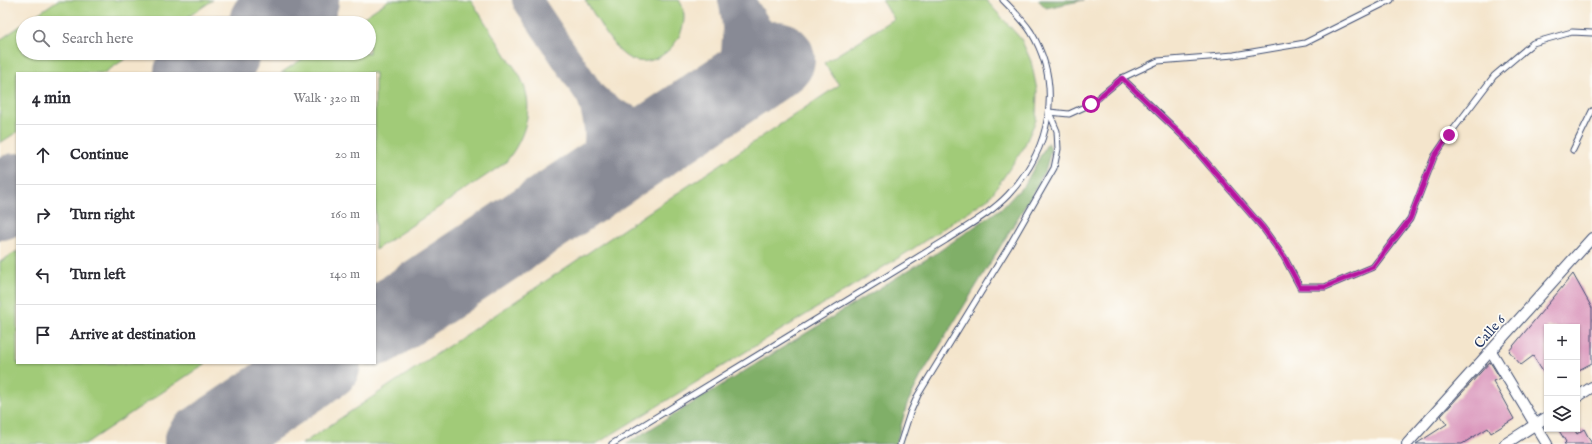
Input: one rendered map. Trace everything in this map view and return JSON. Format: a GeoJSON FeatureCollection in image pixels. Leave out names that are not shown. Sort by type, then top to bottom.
{"type":"FeatureCollection","features":[{"type":"Feature","properties":{"kind":"street","name":"Calle 6"},"geometry":{"type":"LineString","coordinates":[[1408,444],[1592,238]]}},
{"type":"Feature","properties":{"kind":"street"},"geometry":{"type":"LineString","coordinates":[[1491,351],[1547,444]]}},
{"type":"Feature","properties":{"kind":"street"},"geometry":{"type":"LineString","coordinates":[[1578,396],[1592,387]]}},
{"type":"Feature","properties":{"kind":"street"},"geometry":{"type":"LineString","coordinates":[[1505,444],[1544,419]]}},
{"type":"Feature","properties":{"kind":"lane"},"geometry":{"type":"LineString","coordinates":[[612,444],[984,215],[1007,196],[1027,172],[1040,146],[1049,112],[1049,80],[1043,56],[1031,32],[1004,0]]}},
{"type":"Feature","properties":{"kind":"lane"},"geometry":{"type":"LineString","coordinates":[[1049,112],[1069,114],[1091,104],[1122,78],[1158,61],[1234,56],[1305,43],[1391,0]]}},
{"type":"Feature","properties":{"kind":"lane"},"geometry":{"type":"LineString","coordinates":[[1122,78],[1188,141],[1263,228],[1284,257],[1300,287],[1325,287],[1373,267],[1410,219],[1434,157],[1494,76],[1533,43],[1572,32],[1592,33]]}},
{"type":"Feature","properties":{"kind":"lane"},"geometry":{"type":"LineString","coordinates":[[1573,150],[1592,111]]}},
{"type":"Feature","properties":{"kind":"lane"},"geometry":{"type":"LineString","coordinates":[[900,444],[910,413],[918,395],[1008,248],[1054,168],[1058,149],[1057,131],[1049,112]]}},
{"type":"Feature","properties":{"kind":"green space"},"geometry":{"type":"Polygon","coordinates":[[[58,0],[213,0],[189,16],[34,16],[58,0]]]}},
{"type":"Feature","properties":{"kind":"green space"},"geometry":{"type":"Polygon","coordinates":[[[389,0],[471,0],[517,71],[526,94],[528,104],[522,135],[505,163],[376,249],[376,72],[282,72],[300,60],[376,60],[376,16],[365,16],[389,0]]]}},
{"type":"Feature","properties":{"kind":"green space"},"geometry":{"type":"Polygon","coordinates":[[[585,0],[679,0],[684,12],[683,24],[679,36],[663,55],[651,60],[639,61],[627,57],[615,46],[585,0]]]}},
{"type":"Feature","properties":{"kind":"green space"},"geometry":{"type":"Polygon","coordinates":[[[882,0],[986,0],[1021,39],[1031,61],[1037,90],[1036,120],[1023,149],[990,197],[911,250],[596,444],[302,444],[839,85],[824,63],[894,19],[882,0]]]}},
{"type":"Feature","properties":{"kind":"green space"},"geometry":{"type":"Polygon","coordinates":[[[1038,0],[1084,0],[1046,8],[1038,0]]]}},
{"type":"Feature","properties":{"kind":"green space"},"geometry":{"type":"Polygon","coordinates":[[[16,29],[16,60],[124,60],[106,72],[16,72],[16,133],[0,143],[0,40],[16,29]]]}},
{"type":"Feature","properties":{"kind":"green space"},"geometry":{"type":"Polygon","coordinates":[[[1048,142],[1051,149],[1046,168],[1033,193],[920,378],[907,404],[896,444],[626,444],[938,252],[1003,207],[1025,184],[1048,142]]]}},
{"type":"Feature","properties":{"kind":"green space"},"geometry":{"type":"Polygon","coordinates":[[[16,252],[16,364],[205,364],[85,444],[0,444],[0,262],[16,252]]]}},
{"type":"Feature","properties":{"kind":"building"},"geometry":{"type":"Polygon","coordinates":[[[1573,274],[1592,308],[1592,363],[1580,369],[1580,324],[1544,324],[1544,373],[1533,356],[1521,365],[1509,351],[1573,274]]]}},
{"type":"Feature","properties":{"kind":"building"},"geometry":{"type":"Polygon","coordinates":[[[1490,362],[1500,378],[1493,381],[1514,419],[1491,433],[1488,428],[1462,444],[1416,444],[1447,424],[1441,416],[1490,362]]]}},
{"type":"Feature","properties":{"kind":"building"},"geometry":{"type":"Polygon","coordinates":[[[1584,429],[1592,444],[1564,444],[1566,442],[1560,432],[1576,432],[1577,434],[1584,429]]]}},
{"type":"Feature","properties":{"kind":"taxiway"},"geometry":{"type":"LineString","coordinates":[[527,0],[592,97]]}},
{"type":"Feature","properties":{"kind":"taxiway"},"geometry":{"type":"LineString","coordinates":[[722,96],[732,73],[735,61],[737,25],[733,0]]}},
{"type":"Feature","properties":{"kind":"taxiway"},"geometry":{"type":"LineString","coordinates":[[739,0],[777,59]]}},
{"type":"Feature","properties":{"kind":"taxiway"},"geometry":{"type":"LineString","coordinates":[[589,184],[596,160],[599,141],[598,121],[592,97],[613,113],[632,121],[653,124],[679,124]]}},
{"type":"Feature","properties":{"kind":"runway"},"geometry":{"type":"LineString","coordinates":[[277,16],[301,0]]}},
{"type":"Feature","properties":{"kind":"runway"},"geometry":{"type":"LineString","coordinates":[[376,327],[777,59]]}},
{"type":"Feature","properties":{"kind":"runway"},"geometry":{"type":"LineString","coordinates":[[194,72],[212,60]]}},
{"type":"Feature","properties":{"kind":"runway"},"geometry":{"type":"LineString","coordinates":[[0,202],[16,192]]}},
{"type":"Feature","properties":{"kind":"runway"},"geometry":{"type":"LineString","coordinates":[[202,444],[322,364]]}},
{"type":"Feature","properties":{"kind":"route"},"geometry":{"type":"LineString","coordinates":[[1091,104],[1122,78],[1188,141],[1263,228],[1284,257],[1300,287],[1325,287],[1373,267],[1410,219],[1434,157],[1449,135]]}}]}
